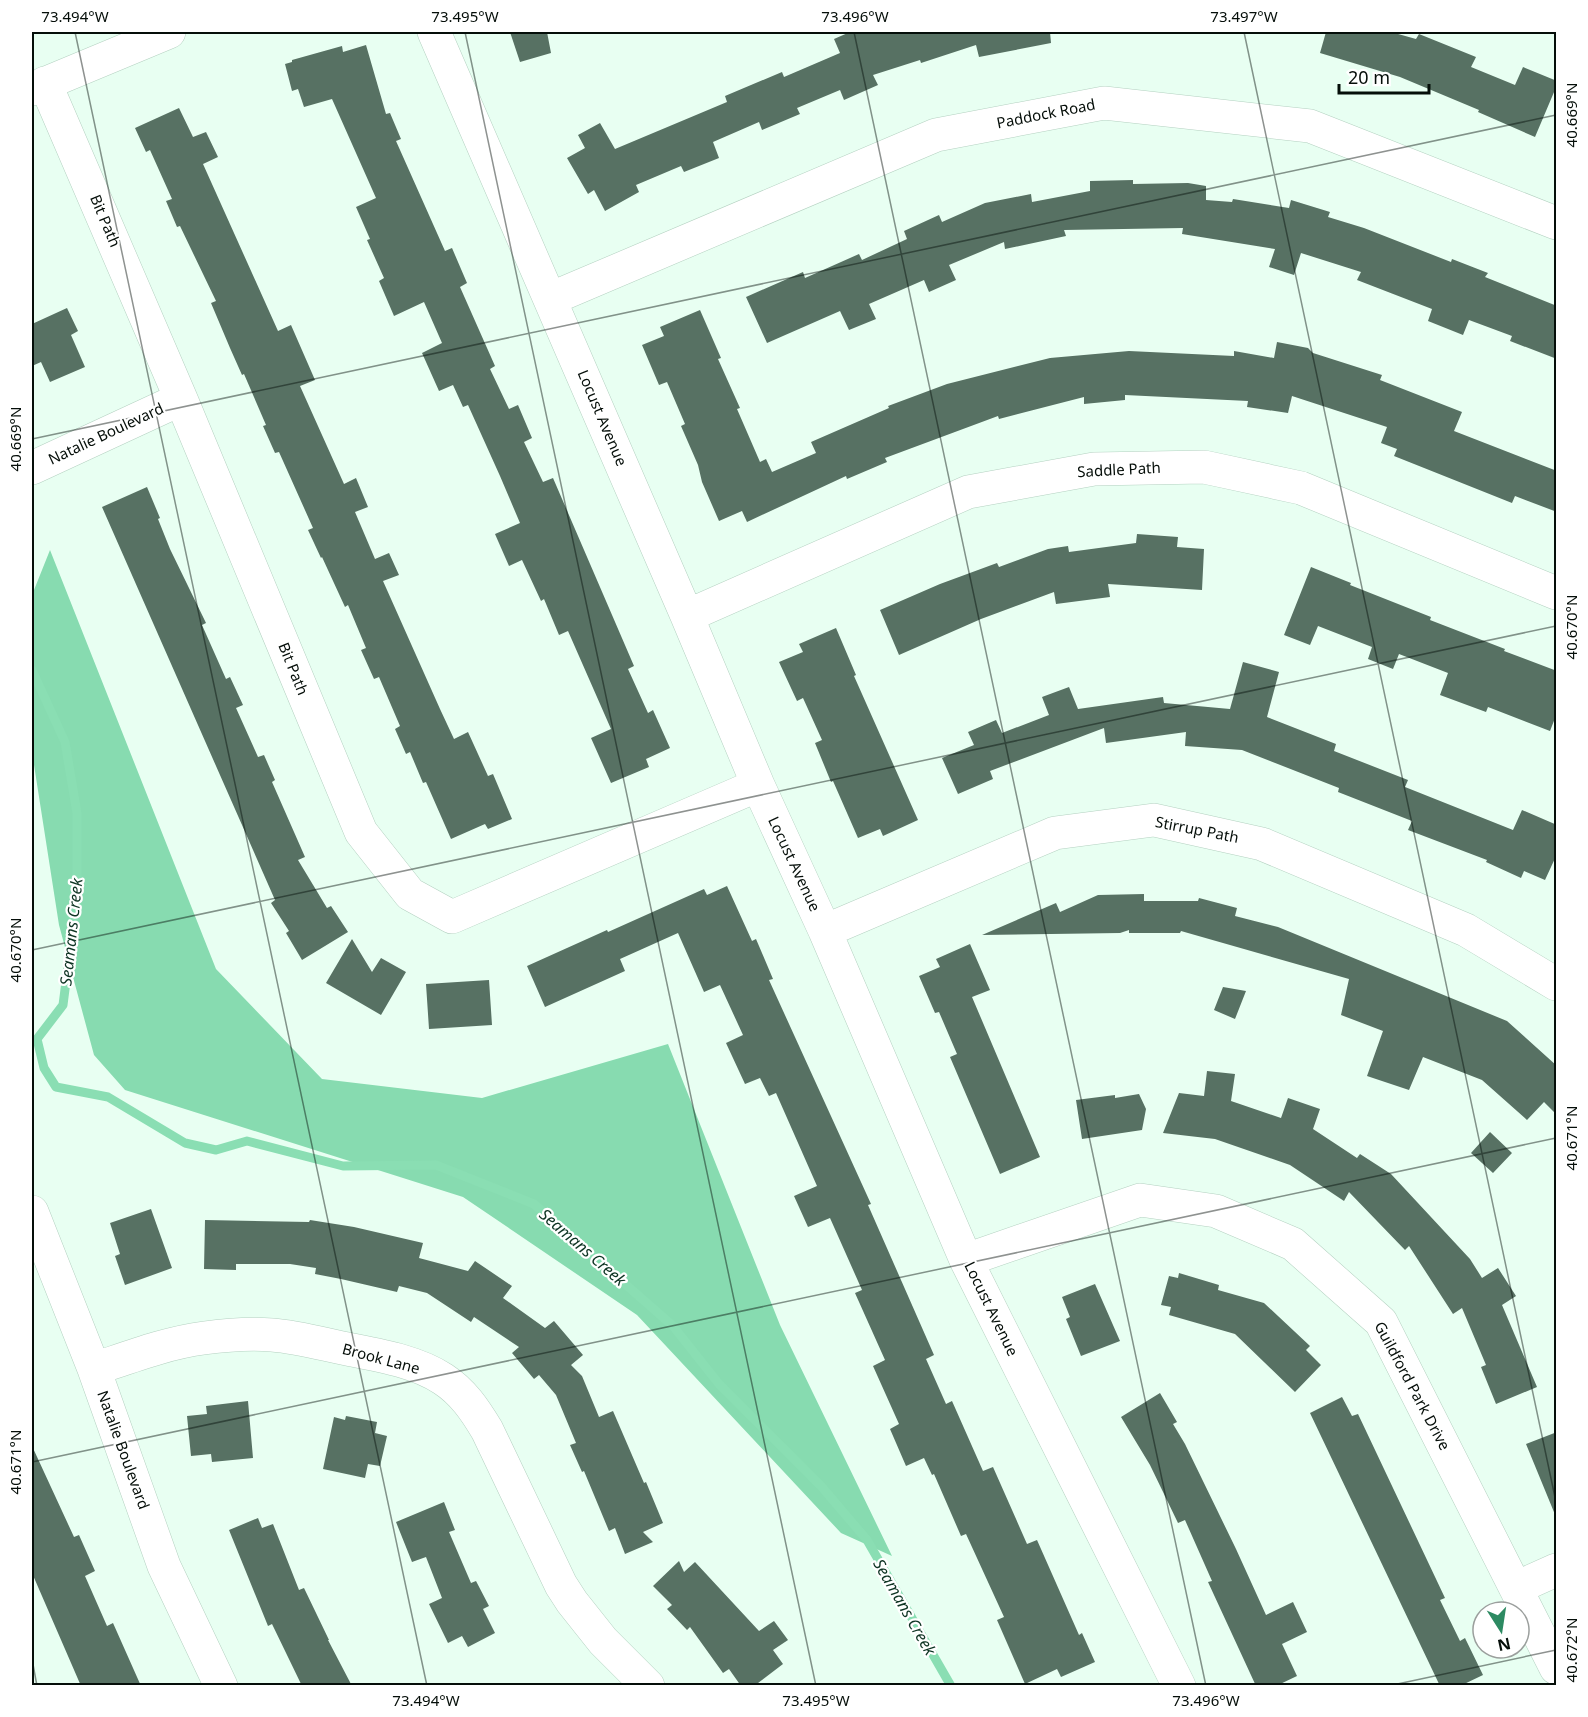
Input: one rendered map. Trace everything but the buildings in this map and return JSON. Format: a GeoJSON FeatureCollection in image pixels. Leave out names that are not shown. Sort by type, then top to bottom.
{"type":"FeatureCollection","features":[{"type":"Feature","properties":{"kind":"street"},"geometry":{"type":"LineString","coordinates":[[38,86],[170,32]]}},
{"type":"Feature","properties":{"kind":"street","name":"Locust Avenue"},"geometry":{"type":"LineString","coordinates":[[434,32],[758,785],[825,931],[966,1260],[1179,1686]]}},
{"type":"Feature","properties":{"kind":"street","name":"Bit Path"},"geometry":{"type":"LineString","coordinates":[[38,86],[181,399],[361,832],[410,894],[452,917],[758,785]]}},
{"type":"Feature","properties":{"kind":"street","name":"Paddock Road"},"geometry":{"type":"LineString","coordinates":[[550,299],[936,135],[1104,104],[1310,126],[1557,223]]}},
{"type":"Feature","properties":{"kind":"street","name":"Natalie Boulevard"},"geometry":{"type":"LineString","coordinates":[[32,468],[181,399]]}},
{"type":"Feature","properties":{"kind":"street","name":"Saddle Path"},"geometry":{"type":"LineString","coordinates":[[687,616],[968,492],[1095,469],[1204,467],[1301,488],[1557,593]]}},
{"type":"Feature","properties":{"kind":"street","name":"Stirrup Path"},"geometry":{"type":"LineString","coordinates":[[825,931],[1055,833],[1154,820],[1262,844],[1466,930],[1557,984]]}},
{"type":"Feature","properties":{"kind":"street","name":"Guildford Park Drive"},"geometry":{"type":"LineString","coordinates":[[966,1260],[1140,1200],[1216,1211],[1293,1244],[1381,1322],[1557,1668]]}},
{"type":"Feature","properties":{"kind":"street","name":"Natalie Boulevard"},"geometry":{"type":"LineString","coordinates":[[32,1212],[94,1369],[164,1566],[221,1686]]}},
{"type":"Feature","properties":{"kind":"street","name":"Brook Lane"},"geometry":{"type":"LineString","coordinates":[[94,1369],[174,1344],[241,1334],[272,1335],[382,1356],[420,1368],[442,1379],[460,1392],[475,1409],[552,1568],[572,1602],[603,1641],[648,1686]]}},
{"type":"Feature","properties":{"kind":"street"},"geometry":{"type":"LineString","coordinates":[[1516,1588],[1557,1570]]}},
{"type":"Feature","properties":{"kind":"green space"},"geometry":{"type":"Polygon","coordinates":[[[50,550],[216,969],[322,1079],[482,1098],[668,1044],[780,1325],[892,1556],[841,1533],[637,1315],[463,1197],[125,1090],[94,1055],[59,925],[32,752],[32,595],[50,550]]]}},
{"type":"Feature","properties":{"kind":"waterway","name":"Seamans Creek"},"geometry":{"type":"LineString","coordinates":[[32,670],[65,742],[77,813],[77,895],[63,1005],[37,1039],[44,1068],[56,1087],[108,1097],[185,1143],[216,1150],[247,1141],[343,1166],[436,1165],[534,1204],[673,1326],[719,1384],[821,1486],[867,1540],[951,1686]]}}]}
